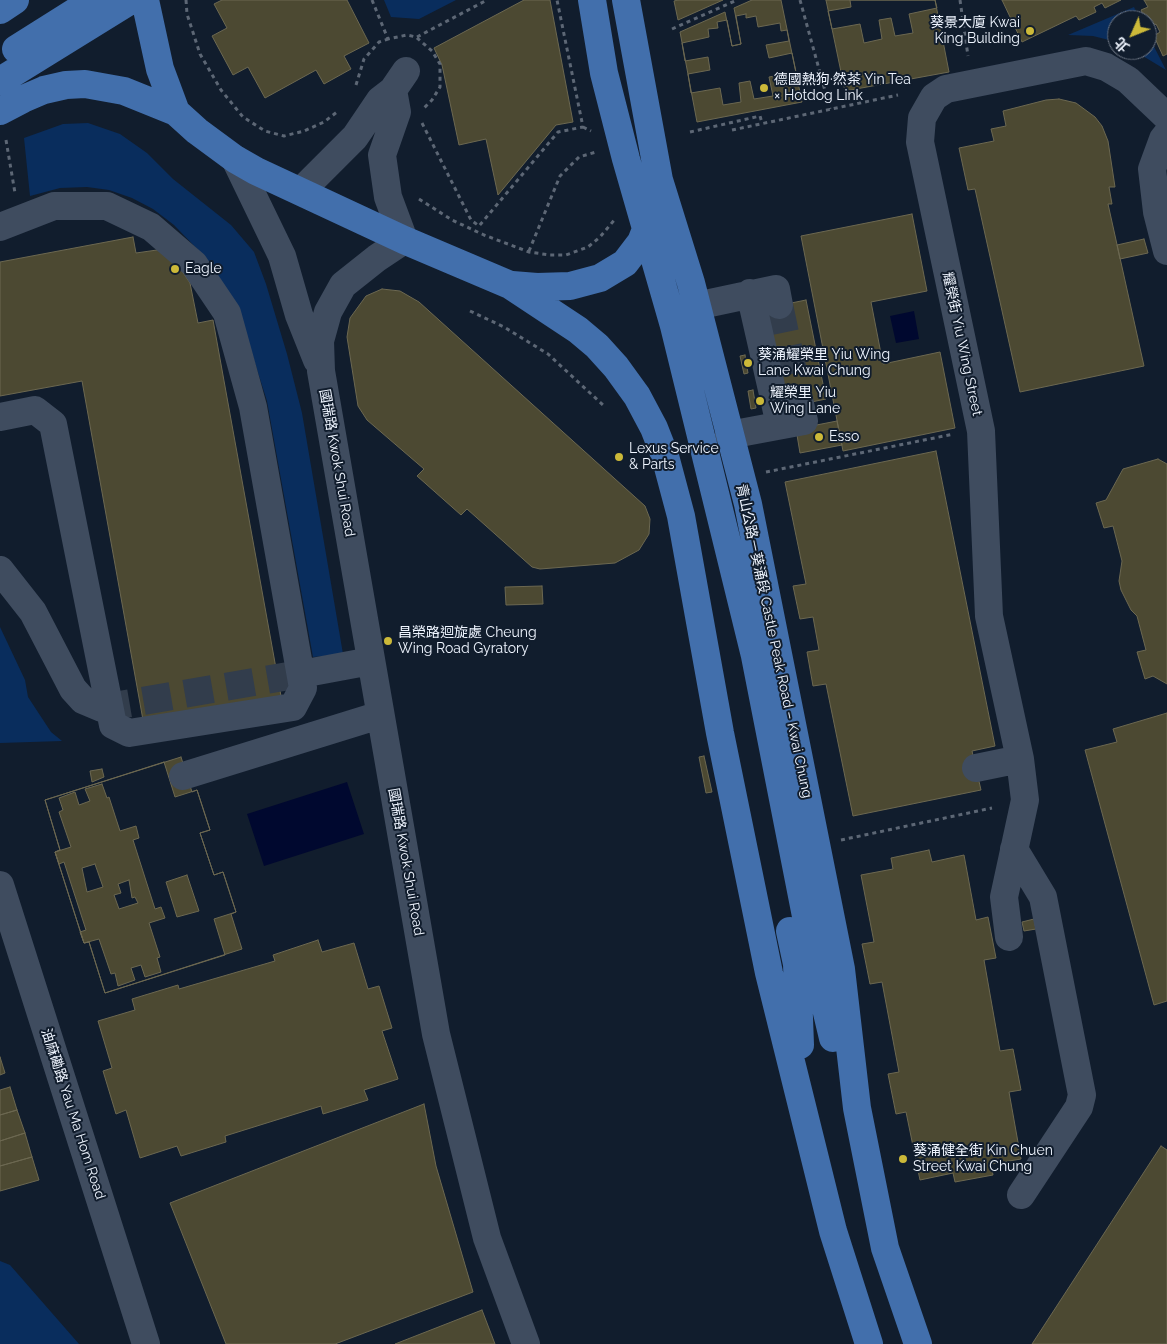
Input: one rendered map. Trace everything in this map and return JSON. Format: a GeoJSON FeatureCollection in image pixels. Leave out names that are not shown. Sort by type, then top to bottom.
{"type":"FeatureCollection","features":[{"type":"Feature","properties":{"kind":"main road"},"geometry":{"type":"LineString","coordinates":[[0,10],[15,0]]}},
{"type":"Feature","properties":{"kind":"main road"},"geometry":{"type":"LineString","coordinates":[[0,59],[94,0]]}},
{"type":"Feature","properties":{"kind":"main road"},"geometry":{"type":"LineString","coordinates":[[0,80],[132,0]]}},
{"type":"Feature","properties":{"kind":"main road","name":"國瑞路 Kwok Shui Road"},"geometry":{"type":"LineString","coordinates":[[145,0],[160,69],[176,112],[197,131],[235,159],[302,190]]}},
{"type":"Feature","properties":{"kind":"main road","name":"青山公路－葵涌段 Castle Peak Road – Kwai Chung"},"geometry":{"type":"LineString","coordinates":[[574,0],[590,88],[609,163],[658,333],[746,658],[797,964],[802,1100]]}},
{"type":"Feature","properties":{"kind":"main road","name":"青山公路－葵涌段 Castle Peak Road – Kwai Chung"},"geometry":{"type":"LineString","coordinates":[[592,0],[604,73],[626,159],[674,326],[746,658],[815,962],[839,1060],[856,1108]]}},
{"type":"Feature","properties":{"kind":"main road","name":"青山公路－葵涌段 Castle Peak Road – Kwai Chung"},"geometry":{"type":"LineString","coordinates":[[626,0],[659,180],[696,306],[748,504],[841,969],[856,1108],[885,1248],[918,1344]]}},
{"type":"Feature","properties":{"kind":"main road"},"geometry":{"type":"LineString","coordinates":[[0,111],[23,98],[44,90],[66,85],[85,84],[124,91],[176,112]]}},
{"type":"Feature","properties":{"kind":"main road","name":"青山公路－葵涌段 Castle Peak Road – Kwai Chung"},"geometry":{"type":"LineString","coordinates":[[510,285],[537,288],[570,286],[600,278],[625,263],[641,242],[648,227],[659,180]]}},
{"type":"Feature","properties":{"kind":"main road","name":"青山公路－葵涌段 Castle Peak Road – Kwai Chung"},"geometry":{"type":"LineString","coordinates":[[302,190],[404,240],[510,285],[578,330],[597,346],[616,367],[637,396],[654,428],[665,456],[681,516],[720,733],[769,973],[833,1231],[869,1344]]}},
{"type":"Feature","properties":{"kind":"street","name":"耀榮街 Yiu Wing Street"},"geometry":{"type":"LineString","coordinates":[[1003,931],[1004,897],[1025,800],[1020,759],[989,616],[981,431],[920,142],[922,118],[934,97],[946,89],[1086,61],[1106,67],[1128,80],[1167,117]]}},
{"type":"Feature","properties":{"kind":"street"},"geometry":{"type":"LineString","coordinates":[[302,190],[355,137],[380,100],[399,80],[397,112],[382,155],[382,162],[388,197],[404,240]]}},
{"type":"Feature","properties":{"kind":"street"},"geometry":{"type":"LineString","coordinates":[[1167,134],[1163,139],[1152,169],[1157,212],[1167,251]]}},
{"type":"Feature","properties":{"kind":"street","name":"國瑞路 Kwok Shui Road"},"geometry":{"type":"LineString","coordinates":[[235,159],[282,256],[300,315],[321,371]]}},
{"type":"Feature","properties":{"kind":"street"},"geometry":{"type":"LineString","coordinates":[[0,227],[54,206],[106,206],[151,227],[194,264],[227,313],[253,407],[303,688],[293,707],[129,733],[114,725],[53,424],[35,410],[0,417]]}},
{"type":"Feature","properties":{"kind":"street","name":"國瑞路 Kwok Shui Road"},"geometry":{"type":"LineString","coordinates":[[404,240],[377,258],[344,285],[328,312],[320,341],[321,371],[436,1034],[487,1238],[526,1344]]}},
{"type":"Feature","properties":{"kind":"street"},"geometry":{"type":"LineString","coordinates":[[696,306],[776,289],[779,306]]}},
{"type":"Feature","properties":{"kind":"street"},"geometry":{"type":"LineString","coordinates":[[750,293],[780,424]]}},
{"type":"Feature","properties":{"kind":"street"},"geometry":{"type":"LineString","coordinates":[[729,434],[804,421],[800,404]]}},
{"type":"Feature","properties":{"kind":"street"},"geometry":{"type":"LineString","coordinates":[[0,570],[33,612],[73,689],[83,700],[102,708]]}},
{"type":"Feature","properties":{"kind":"street"},"geometry":{"type":"LineString","coordinates":[[312,672],[371,661]]}},
{"type":"Feature","properties":{"kind":"street"},"geometry":{"type":"LineString","coordinates":[[182,776],[380,715]]}},
{"type":"Feature","properties":{"kind":"street"},"geometry":{"type":"LineString","coordinates":[[976,768],[1020,759]]}},
{"type":"Feature","properties":{"kind":"street"},"geometry":{"type":"LineString","coordinates":[[1014,849],[1043,897],[1082,1095],[1079,1107],[1021,1195]]}},
{"type":"Feature","properties":{"kind":"street","name":"油麻磡路 Yau Ma Hom Road"},"geometry":{"type":"LineString","coordinates":[[0,885],[146,1344]]}},
{"type":"Feature","properties":{"kind":"path"},"geometry":{"type":"LineString","coordinates":[[186,0],[187,14],[200,54],[221,90],[243,117],[265,131],[284,136],[304,131],[324,122],[343,108]]}},
{"type":"Feature","properties":{"kind":"path"},"geometry":{"type":"LineString","coordinates":[[372,0],[388,39]]}},
{"type":"Feature","properties":{"kind":"path"},"geometry":{"type":"LineString","coordinates":[[416,37],[487,0]]}},
{"type":"Feature","properties":{"kind":"path"},"geometry":{"type":"LineString","coordinates":[[421,121],[471,220],[479,226],[558,132],[583,127],[557,0]]}},
{"type":"Feature","properties":{"kind":"path"},"geometry":{"type":"LineString","coordinates":[[672,29],[737,0]]}},
{"type":"Feature","properties":{"kind":"path"},"geometry":{"type":"LineString","coordinates":[[800,0],[830,109]]}},
{"type":"Feature","properties":{"kind":"path"},"geometry":{"type":"LineString","coordinates":[[960,0],[969,58]]}},
{"type":"Feature","properties":{"kind":"path"},"geometry":{"type":"LineString","coordinates":[[354,91],[364,58],[379,42],[407,35],[416,37],[425,42],[437,58],[442,78],[438,93],[417,113]]}},
{"type":"Feature","properties":{"kind":"path"},"geometry":{"type":"LineString","coordinates":[[732,130],[898,95]]}},
{"type":"Feature","properties":{"kind":"path"},"geometry":{"type":"LineString","coordinates":[[690,132],[760,116],[762,123]]}},
{"type":"Feature","properties":{"kind":"path"},"geometry":{"type":"LineString","coordinates":[[6,140],[15,193]]}},
{"type":"Feature","properties":{"kind":"path"},"geometry":{"type":"LineString","coordinates":[[529,252],[560,176],[579,157],[601,150]]}},
{"type":"Feature","properties":{"kind":"path"},"geometry":{"type":"LineString","coordinates":[[413,195],[452,220],[484,235],[529,252],[550,256],[579,251],[600,237],[618,215]]}},
{"type":"Feature","properties":{"kind":"path"},"geometry":{"type":"LineString","coordinates":[[470,311],[504,327],[548,354],[604,405]]}},
{"type":"Feature","properties":{"kind":"path"},"geometry":{"type":"LineString","coordinates":[[766,472],[961,432]]}},
{"type":"Feature","properties":{"kind":"path"},"geometry":{"type":"LineString","coordinates":[[836,841],[992,808]]}},
{"type":"Feature","properties":{"kind":"shaded area"},"geometry":{"type":"Polygon","coordinates":[[[384,0],[456,0],[419,19],[391,17],[384,0]]]}},
{"type":"Feature","properties":{"kind":"shaded area"},"geometry":{"type":"Polygon","coordinates":[[[1107,18],[1107,40],[1093,36],[1068,35],[1107,18]]]}},
{"type":"Feature","properties":{"kind":"shaded area"},"geometry":{"type":"Polygon","coordinates":[[[1157,52],[1166,70],[1150,60],[1157,60],[1157,52]]]}},
{"type":"Feature","properties":{"kind":"shaded area"},"geometry":{"type":"Polygon","coordinates":[[[88,123],[120,134],[147,153],[173,179],[231,225],[254,252],[266,284],[287,354],[302,413],[343,654],[313,657],[267,401],[240,316],[219,277],[202,254],[174,225],[153,209],[132,198],[109,190],[87,187],[60,188],[30,196],[24,138],[63,124],[88,123]]]}},
{"type":"Feature","properties":{"kind":"shaded area"},"geometry":{"type":"Polygon","coordinates":[[[914,311],[919,339],[896,343],[890,316],[914,311]]]}},
{"type":"Feature","properties":{"kind":"shaded area"},"geometry":{"type":"Polygon","coordinates":[[[0,627],[25,680],[28,697],[51,732],[62,741],[0,743],[0,627]]]}},
{"type":"Feature","properties":{"kind":"shaded area"},"geometry":{"type":"Polygon","coordinates":[[[347,782],[364,834],[264,866],[247,814],[347,782]]]}},
{"type":"Feature","properties":{"kind":"shaded area"},"geometry":{"type":"Polygon","coordinates":[[[0,1261],[10,1265],[79,1344],[0,1344],[0,1261]]]}},
{"type":"Feature","properties":{"kind":"building"},"geometry":{"type":"Polygon","coordinates":[[[222,0],[347,0],[369,43],[344,56],[351,69],[324,84],[316,70],[265,98],[248,67],[233,75],[212,36],[227,28],[214,4],[222,0]]]}},
{"type":"Feature","properties":{"kind":"building"},"geometry":{"type":"Polygon","coordinates":[[[524,0],[550,0],[573,122],[556,125],[498,195],[486,139],[459,145],[442,65],[434,48],[524,0]]]}},
{"type":"Feature","properties":{"kind":"building"},"geometry":{"type":"Polygon","coordinates":[[[723,0],[678,20],[674,1],[723,0]]]}},
{"type":"Feature","properties":{"kind":"building"},"geometry":{"type":"Polygon","coordinates":[[[752,0],[781,0],[802,102],[697,122],[680,32],[725,12],[732,46],[741,44],[734,8],[752,0]]]}},
{"type":"Feature","properties":{"kind":"building"},"geometry":{"type":"Polygon","coordinates":[[[826,0],[935,0],[949,72],[845,91],[826,0]]]}},
{"type":"Feature","properties":{"kind":"building"},"geometry":{"type":"Polygon","coordinates":[[[850,0],[935,0],[937,8],[909,14],[913,33],[895,36],[891,18],[879,20],[882,39],[864,43],[860,24],[832,29],[828,11],[851,7],[850,0]]]}},
{"type":"Feature","properties":{"kind":"building","name":"葵景大廈 Kwai King Building"},"geometry":{"type":"Polygon","coordinates":[[[1002,0],[1121,0],[1105,8],[1102,3],[1094,7],[1096,12],[1079,20],[1076,16],[1022,42],[1002,0]]]}},
{"type":"Feature","properties":{"kind":"building"},"geometry":{"type":"Polygon","coordinates":[[[1144,0],[1167,0],[1167,54],[1163,56],[1157,43],[1157,34],[1160,32],[1157,26],[1157,10],[1141,10],[1148,7],[1144,0]]]}},
{"type":"Feature","properties":{"kind":"building"},"geometry":{"type":"Polygon","coordinates":[[[746,14],[746,18],[756,16],[758,27],[780,23],[781,31],[787,30],[789,41],[766,45],[769,58],[792,53],[796,72],[769,77],[773,96],[754,99],[750,81],[739,83],[741,102],[723,105],[720,88],[691,93],[688,74],[710,70],[708,57],[685,61],[682,43],[709,37],[708,29],[718,28],[717,22],[727,20],[732,46],[741,44],[736,16],[746,14]]]}},
{"type":"Feature","properties":{"kind":"building"},"geometry":{"type":"Polygon","coordinates":[[[1059,99],[1076,103],[1095,117],[1102,126],[1108,141],[1115,187],[1109,187],[1112,204],[1108,204],[1144,366],[1020,392],[975,189],[968,190],[959,148],[994,141],[991,129],[1006,126],[1003,111],[1046,100],[1059,99]]]}},
{"type":"Feature","properties":{"kind":"building"},"geometry":{"type":"Polygon","coordinates":[[[912,214],[927,291],[871,302],[883,364],[940,352],[955,428],[843,451],[801,236],[912,214]]]}},
{"type":"Feature","properties":{"kind":"building"},"geometry":{"type":"Polygon","coordinates":[[[133,237],[136,253],[157,250],[172,256],[190,283],[198,323],[213,320],[281,696],[143,720],[82,381],[0,396],[0,262],[133,237]]]}},
{"type":"Feature","properties":{"kind":"building"},"geometry":{"type":"Polygon","coordinates":[[[1144,239],[1148,253],[1120,259],[1117,245],[1144,239]]]}},
{"type":"Feature","properties":{"kind":"building"},"geometry":{"type":"Polygon","coordinates":[[[382,289],[400,291],[419,302],[645,506],[650,519],[649,534],[639,550],[615,563],[540,569],[532,567],[467,509],[461,515],[417,476],[424,469],[367,420],[358,406],[347,337],[350,318],[366,296],[382,289]]]}},
{"type":"Feature","properties":{"kind":"building"},"geometry":{"type":"Polygon","coordinates":[[[806,300],[826,399],[782,408],[762,309],[806,300]]]}},
{"type":"Feature","properties":{"kind":"building"},"geometry":{"type":"Polygon","coordinates":[[[745,355],[748,373],[744,374],[740,356],[745,355]]]}},
{"type":"Feature","properties":{"kind":"building"},"geometry":{"type":"Polygon","coordinates":[[[753,390],[756,408],[751,409],[748,391],[753,390]]]}},
{"type":"Feature","properties":{"kind":"building","name":"Esso"},"geometry":{"type":"Polygon","coordinates":[[[837,421],[842,445],[800,453],[796,429],[837,421]]]}},
{"type":"Feature","properties":{"kind":"building"},"geometry":{"type":"Polygon","coordinates":[[[936,451],[995,746],[972,751],[981,790],[853,816],[826,684],[813,686],[807,652],[819,650],[813,617],[800,619],[793,586],[806,584],[785,482],[936,451]]]}},
{"type":"Feature","properties":{"kind":"building"},"geometry":{"type":"Polygon","coordinates":[[[1158,459],[1167,464],[1167,684],[1153,676],[1145,679],[1137,652],[1146,650],[1137,616],[1131,610],[1121,590],[1119,581],[1122,561],[1113,526],[1104,528],[1096,503],[1106,500],[1123,469],[1158,459]]]}},
{"type":"Feature","properties":{"kind":"building"},"geometry":{"type":"Polygon","coordinates":[[[542,586],[543,604],[506,605],[505,587],[542,586]]]}},
{"type":"Feature","properties":{"kind":"building"},"geometry":{"type":"Polygon","coordinates":[[[1167,713],[1167,1001],[1154,1005],[1085,750],[1117,742],[1113,729],[1167,713]]]}},
{"type":"Feature","properties":{"kind":"building"},"geometry":{"type":"Polygon","coordinates":[[[704,756],[712,792],[706,793],[699,757],[704,756]]]}},
{"type":"Feature","properties":{"kind":"building"},"geometry":{"type":"Polygon","coordinates":[[[181,757],[192,792],[197,790],[210,830],[200,833],[214,875],[223,872],[236,912],[231,914],[242,949],[105,993],[89,942],[84,943],[55,852],[60,850],[45,800],[181,757]]]}},
{"type":"Feature","properties":{"kind":"building"},"geometry":{"type":"Polygon","coordinates":[[[164,762],[175,797],[197,790],[210,830],[200,833],[214,875],[223,872],[236,912],[214,919],[225,955],[105,993],[89,942],[84,943],[55,852],[60,850],[45,800],[164,762]]]}},
{"type":"Feature","properties":{"kind":"building"},"geometry":{"type":"Polygon","coordinates":[[[102,769],[104,777],[92,782],[90,771],[102,769]]]}},
{"type":"Feature","properties":{"kind":"building"},"geometry":{"type":"Polygon","coordinates":[[[102,784],[107,798],[109,797],[120,831],[136,826],[139,838],[133,840],[155,909],[161,907],[165,918],[149,923],[160,957],[157,958],[161,972],[145,977],[141,965],[131,968],[135,980],[118,986],[115,973],[111,974],[99,939],[84,943],[80,932],[86,930],[64,862],[59,864],[55,852],[71,847],[59,812],[63,810],[59,798],[75,792],[79,805],[90,801],[85,789],[102,784]],[[95,864],[82,868],[87,892],[103,887],[95,864]],[[129,880],[118,884],[121,893],[114,895],[119,909],[138,903],[135,897],[132,898],[129,880]]]}},
{"type":"Feature","properties":{"kind":"building"},"geometry":{"type":"Polygon","coordinates":[[[929,850],[932,862],[964,855],[976,920],[988,917],[996,958],[984,960],[1000,1051],[1013,1049],[1021,1090],[1009,1092],[1021,1159],[991,1164],[993,1175],[955,1182],[953,1173],[920,1180],[906,1112],[896,1114],[888,1074],[899,1072],[882,982],[870,984],[862,944],[874,942],[861,875],[893,869],[891,858],[929,850]]]}},
{"type":"Feature","properties":{"kind":"building"},"geometry":{"type":"Polygon","coordinates":[[[187,875],[199,911],[177,917],[166,882],[187,875]]]}},
{"type":"Feature","properties":{"kind":"building"},"geometry":{"type":"Polygon","coordinates":[[[1034,919],[1036,929],[1024,931],[1022,922],[1034,919]]]}},
{"type":"Feature","properties":{"kind":"building"},"geometry":{"type":"Polygon","coordinates":[[[318,940],[322,952],[354,943],[368,989],[379,986],[392,1028],[382,1031],[398,1079],[364,1090],[368,1100],[323,1114],[321,1106],[225,1136],[226,1142],[181,1156],[177,1146],[140,1158],[126,1110],[116,1114],[103,1071],[112,1068],[98,1021],[135,1010],[132,999],[178,985],[179,989],[275,961],[273,955],[318,940]]]}},
{"type":"Feature","properties":{"kind":"building"},"geometry":{"type":"Polygon","coordinates":[[[0,1057],[5,1073],[0,1075],[0,1057]]]}},
{"type":"Feature","properties":{"kind":"building"},"geometry":{"type":"Polygon","coordinates":[[[10,1087],[17,1110],[0,1115],[0,1090],[10,1087]]]}},
{"type":"Feature","properties":{"kind":"building"},"geometry":{"type":"Polygon","coordinates":[[[424,1104],[436,1166],[473,1292],[335,1344],[226,1344],[170,1203],[424,1104]]]}},
{"type":"Feature","properties":{"kind":"building"},"geometry":{"type":"Polygon","coordinates":[[[17,1110],[25,1133],[0,1141],[0,1115],[17,1110]]]}},
{"type":"Feature","properties":{"kind":"building"},"geometry":{"type":"Polygon","coordinates":[[[25,1133],[32,1157],[0,1166],[0,1141],[25,1133]]]}},
{"type":"Feature","properties":{"kind":"building"},"geometry":{"type":"Polygon","coordinates":[[[1161,1146],[1167,1150],[1167,1344],[1032,1344],[1161,1146]]]}},
{"type":"Feature","properties":{"kind":"building"},"geometry":{"type":"Polygon","coordinates":[[[32,1157],[39,1180],[0,1191],[0,1166],[32,1157]]]}},
{"type":"Feature","properties":{"kind":"building"},"geometry":{"type":"Polygon","coordinates":[[[482,1310],[495,1344],[395,1344],[482,1310]]]}},
{"type":"Feature","properties":{"kind":"tunnel"},"geometry":{"type":"LineString","coordinates":[[779,305],[800,404]]}},
{"type":"Feature","properties":{"kind":"tunnel"},"geometry":{"type":"LineString","coordinates":[[102,708],[312,672]]}},
{"type":"Feature","properties":{"kind":"place","name":"葵景大廈 Kwai King Building"},"geometry":{"type":"Point","coordinates":[1030,31]}},
{"type":"Feature","properties":{"kind":"place","name":"德國熱狗·然茶 Yin Tea × Hotdog Link"},"geometry":{"type":"Point","coordinates":[764,88]}},
{"type":"Feature","properties":{"kind":"place","name":"Eagle"},"geometry":{"type":"Point","coordinates":[175,269]}},
{"type":"Feature","properties":{"kind":"place","name":"葵涌耀榮里 Yiu Wing Lane Kwai Chung"},"geometry":{"type":"Point","coordinates":[748,363]}},
{"type":"Feature","properties":{"kind":"place","name":"耀榮里 Yiu Wing Lane"},"geometry":{"type":"Point","coordinates":[760,401]}},
{"type":"Feature","properties":{"kind":"place","name":"Esso"},"geometry":{"type":"Point","coordinates":[819,437]}},
{"type":"Feature","properties":{"kind":"place","name":"Lexus Service & Parts"},"geometry":{"type":"Point","coordinates":[619,457]}},
{"type":"Feature","properties":{"kind":"place","name":"昌榮路迴旋處 Cheung Wing Road Gyratory"},"geometry":{"type":"Point","coordinates":[388,641]}},
{"type":"Feature","properties":{"kind":"place","name":"葵涌健全街 Kin Chuen Street Kwai Chung"},"geometry":{"type":"Point","coordinates":[903,1159]}}]}
